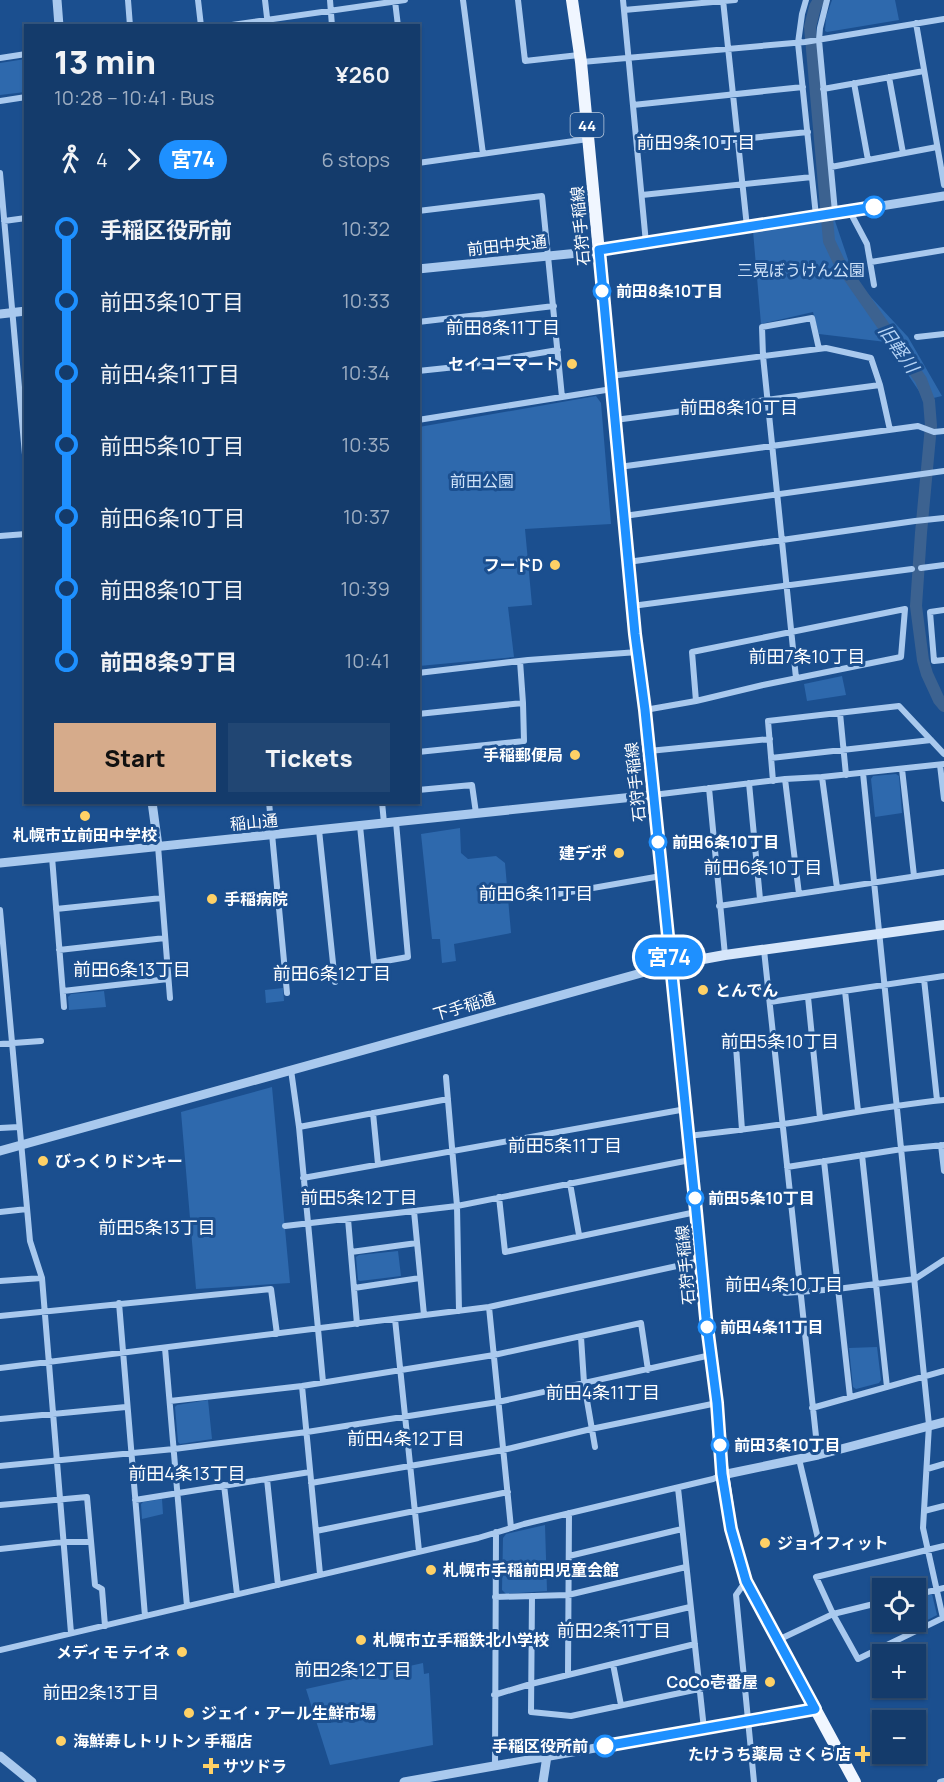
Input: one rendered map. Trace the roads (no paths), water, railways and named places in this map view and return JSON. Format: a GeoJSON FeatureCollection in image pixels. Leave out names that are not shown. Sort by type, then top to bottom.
{"type":"FeatureCollection","features":[{"type":"Feature","properties":{"kind":"main road","name":"石狩手稲線"},"geometry":{"type":"LineString","coordinates":[[572,0],[580,58],[632,606],[645,710],[717,1403],[722,1474],[731,1529],[746,1581],[855,1782]]}},
{"type":"Feature","properties":{"kind":"main road","name":"下手稲通"},"geometry":{"type":"LineString","coordinates":[[670,965],[724,955],[944,925]]}},
{"type":"Feature","properties":{"kind":"street"},"geometry":{"type":"LineString","coordinates":[[57,0],[59,24]]}},
{"type":"Feature","properties":{"kind":"street"},"geometry":{"type":"LineString","coordinates":[[128,0],[130,24]]}},
{"type":"Feature","properties":{"kind":"street"},"geometry":{"type":"LineString","coordinates":[[198,0],[201,24]]}},
{"type":"Feature","properties":{"kind":"street"},"geometry":{"type":"LineString","coordinates":[[265,0],[268,22]]}},
{"type":"Feature","properties":{"kind":"street"},"geometry":{"type":"LineString","coordinates":[[330,0],[333,24]]}},
{"type":"Feature","properties":{"kind":"street"},"geometry":{"type":"LineString","coordinates":[[246,24],[405,0]]}},
{"type":"Feature","properties":{"kind":"street"},"geometry":{"type":"LineString","coordinates":[[463,0],[483,153]]}},
{"type":"Feature","properties":{"kind":"street"},"geometry":{"type":"LineString","coordinates":[[518,0],[525,61],[580,58],[629,59],[802,42],[944,19]]}},
{"type":"Feature","properties":{"kind":"street"},"geometry":{"type":"LineString","coordinates":[[623,0],[646,243]]}},
{"type":"Feature","properties":{"kind":"street"},"geometry":{"type":"LineString","coordinates":[[624,10],[735,0]]}},
{"type":"Feature","properties":{"kind":"street"},"geometry":{"type":"LineString","coordinates":[[806,0],[802,14],[803,87],[812,177],[826,214]]}},
{"type":"Feature","properties":{"kind":"street"},"geometry":{"type":"LineString","coordinates":[[826,214],[831,167],[817,40],[827,0]]}},
{"type":"Feature","properties":{"kind":"street"},"geometry":{"type":"LineString","coordinates":[[395,1],[398,24]]}},
{"type":"Feature","properties":{"kind":"street"},"geometry":{"type":"LineString","coordinates":[[723,1],[747,227]]}},
{"type":"Feature","properties":{"kind":"street"},"geometry":{"type":"LineString","coordinates":[[916,23],[944,184]]}},
{"type":"Feature","properties":{"kind":"street"},"geometry":{"type":"LineString","coordinates":[[0,58],[24,54]]}},
{"type":"Feature","properties":{"kind":"street"},"geometry":{"type":"LineString","coordinates":[[823,89],[924,71]]}},
{"type":"Feature","properties":{"kind":"street"},"geometry":{"type":"LineString","coordinates":[[889,77],[903,153]]}},
{"type":"Feature","properties":{"kind":"street"},"geometry":{"type":"LineString","coordinates":[[854,83],[868,160]]}},
{"type":"Feature","properties":{"kind":"street"},"geometry":{"type":"LineString","coordinates":[[633,105],[803,87]]}},
{"type":"Feature","properties":{"kind":"street"},"geometry":{"type":"LineString","coordinates":[[0,101],[24,97]]}},
{"type":"Feature","properties":{"kind":"street"},"geometry":{"type":"LineString","coordinates":[[637,150],[808,132]]}},
{"type":"Feature","properties":{"kind":"street"},"geometry":{"type":"LineString","coordinates":[[420,162],[588,139]]}},
{"type":"Feature","properties":{"kind":"street"},"geometry":{"type":"LineString","coordinates":[[831,167],[937,147]]}},
{"type":"Feature","properties":{"kind":"street"},"geometry":{"type":"LineString","coordinates":[[0,173],[24,450]]}},
{"type":"Feature","properties":{"kind":"street"},"geometry":{"type":"LineString","coordinates":[[642,195],[812,177]]}},
{"type":"Feature","properties":{"kind":"street"},"geometry":{"type":"LineString","coordinates":[[420,211],[543,196],[562,397]]}},
{"type":"Feature","properties":{"kind":"street","name":"前田中央通"},"geometry":{"type":"LineString","coordinates":[[420,269],[599,250],[944,196]]}},
{"type":"Feature","properties":{"kind":"street"},"geometry":{"type":"LineString","coordinates":[[849,210],[867,244],[874,285]]}},
{"type":"Feature","properties":{"kind":"street"},"geometry":{"type":"LineString","coordinates":[[4,221],[24,218]]}},
{"type":"Feature","properties":{"kind":"street"},"geometry":{"type":"LineString","coordinates":[[871,262],[944,250]]}},
{"type":"Feature","properties":{"kind":"street"},"geometry":{"type":"LineString","coordinates":[[420,322],[554,306]]}},
{"type":"Feature","properties":{"kind":"street"},"geometry":{"type":"LineString","coordinates":[[0,314],[24,311]]}},
{"type":"Feature","properties":{"kind":"street"},"geometry":{"type":"LineString","coordinates":[[796,678],[763,356],[762,327],[813,318],[819,349]]}},
{"type":"Feature","properties":{"kind":"street"},"geometry":{"type":"LineString","coordinates":[[917,337],[944,334]]}},
{"type":"Feature","properties":{"kind":"street"},"geometry":{"type":"LineString","coordinates":[[420,420],[562,397],[611,382],[763,356],[826,348],[871,358],[890,430]]}},
{"type":"Feature","properties":{"kind":"street"},"geometry":{"type":"LineString","coordinates":[[420,371],[558,350]]}},
{"type":"Feature","properties":{"kind":"street"},"geometry":{"type":"LineString","coordinates":[[615,421],[880,386]]}},
{"type":"Feature","properties":{"kind":"street"},"geometry":{"type":"LineString","coordinates":[[619,467],[918,426],[934,432],[944,431]]}},
{"type":"Feature","properties":{"kind":"street"},"geometry":{"type":"LineString","coordinates":[[624,516],[944,471]]}},
{"type":"Feature","properties":{"kind":"street"},"geometry":{"type":"LineString","coordinates":[[628,562],[944,518]]}},
{"type":"Feature","properties":{"kind":"street"},"geometry":{"type":"LineString","coordinates":[[0,536],[24,534]]}},
{"type":"Feature","properties":{"kind":"street"},"geometry":{"type":"LineString","coordinates":[[921,568],[944,565]]}},
{"type":"Feature","properties":{"kind":"street"},"geometry":{"type":"LineString","coordinates":[[632,606],[912,568]]}},
{"type":"Feature","properties":{"kind":"street"},"geometry":{"type":"LineString","coordinates":[[645,710],[696,701],[901,657],[905,609],[692,652],[696,701]]}},
{"type":"Feature","properties":{"kind":"street"},"geometry":{"type":"LineString","coordinates":[[944,610],[930,612],[934,661],[944,660]]}},
{"type":"Feature","properties":{"kind":"street"},"geometry":{"type":"LineString","coordinates":[[420,673],[519,661],[638,652]]}},
{"type":"Feature","properties":{"kind":"street"},"geometry":{"type":"LineString","coordinates":[[420,752],[525,741],[519,661]]}},
{"type":"Feature","properties":{"kind":"street"},"geometry":{"type":"LineString","coordinates":[[420,714],[523,703]]}},
{"type":"Feature","properties":{"kind":"street"},"geometry":{"type":"LineString","coordinates":[[773,781],[768,721],[899,706],[944,754]]}},
{"type":"Feature","properties":{"kind":"street"},"geometry":{"type":"LineString","coordinates":[[840,713],[846,775]]}},
{"type":"Feature","properties":{"kind":"street"},"geometry":{"type":"LineString","coordinates":[[649,751],[770,739]]}},
{"type":"Feature","properties":{"kind":"street"},"geometry":{"type":"LineString","coordinates":[[771,758],[931,740]]}},
{"type":"Feature","properties":{"kind":"street"},"geometry":{"type":"LineString","coordinates":[[653,795],[785,779],[942,765],[944,799]]}},
{"type":"Feature","properties":{"kind":"street"},"geometry":{"type":"LineString","coordinates":[[902,769],[914,876]]}},
{"type":"Feature","properties":{"kind":"street"},"geometry":{"type":"LineString","coordinates":[[863,773],[929,1425],[923,1528],[927,1550],[943,1618],[858,1659],[816,1577],[927,1550],[944,1546]]}},
{"type":"Feature","properties":{"kind":"street"},"geometry":{"type":"LineString","coordinates":[[822,777],[837,888]]}},
{"type":"Feature","properties":{"kind":"street"},"geometry":{"type":"LineString","coordinates":[[785,779],[799,894]]}},
{"type":"Feature","properties":{"kind":"street"},"geometry":{"type":"LineString","coordinates":[[749,783],[760,900]]}},
{"type":"Feature","properties":{"kind":"street"},"geometry":{"type":"LineString","coordinates":[[420,790],[472,785],[476,813]]}},
{"type":"Feature","properties":{"kind":"street"},"geometry":{"type":"LineString","coordinates":[[709,788],[724,955]]}},
{"type":"Feature","properties":{"kind":"street","name":"稲山通"},"geometry":{"type":"LineString","coordinates":[[0,863],[653,795]]}},
{"type":"Feature","properties":{"kind":"street"},"geometry":{"type":"LineString","coordinates":[[152,804],[158,846],[170,998]]}},
{"type":"Feature","properties":{"kind":"street"},"geometry":{"type":"LineString","coordinates":[[269,804],[287,993]]}},
{"type":"Feature","properties":{"kind":"street"},"geometry":{"type":"LineString","coordinates":[[382,804],[384,823]]}},
{"type":"Feature","properties":{"kind":"street"},"geometry":{"type":"LineString","coordinates":[[360,826],[374,963],[408,957],[396,822]]}},
{"type":"Feature","properties":{"kind":"street"},"geometry":{"type":"LineString","coordinates":[[319,830],[335,982]]}},
{"type":"Feature","properties":{"kind":"street"},"geometry":{"type":"LineString","coordinates":[[52,857],[64,1007]]}},
{"type":"Feature","properties":{"kind":"street"},"geometry":{"type":"LineString","coordinates":[[719,906],[944,872]]}},
{"type":"Feature","properties":{"kind":"street"},"geometry":{"type":"LineString","coordinates":[[553,895],[661,876]]}},
{"type":"Feature","properties":{"kind":"street"},"geometry":{"type":"LineString","coordinates":[[56,909],[162,897]]}},
{"type":"Feature","properties":{"kind":"street"},"geometry":{"type":"LineString","coordinates":[[0,910],[2,959],[30,1241],[42,1278],[71,1633]]}},
{"type":"Feature","properties":{"kind":"street"},"geometry":{"type":"LineString","coordinates":[[59,950],[165,938]]}},
{"type":"Feature","properties":{"kind":"street"},"geometry":{"type":"LineString","coordinates":[[764,950],[818,1455]]}},
{"type":"Feature","properties":{"kind":"street","name":"下手稲通"},"geometry":{"type":"LineString","coordinates":[[0,1151],[670,965]]}},
{"type":"Feature","properties":{"kind":"street"},"geometry":{"type":"LineString","coordinates":[[770,1002],[944,976]]}},
{"type":"Feature","properties":{"kind":"street"},"geometry":{"type":"LineString","coordinates":[[63,991],[168,979]]}},
{"type":"Feature","properties":{"kind":"street"},"geometry":{"type":"LineString","coordinates":[[688,1136],[783,1124],[897,1104],[940,1100],[924,979]]}},
{"type":"Feature","properties":{"kind":"street"},"geometry":{"type":"LineString","coordinates":[[845,991],[858,1111]]}},
{"type":"Feature","properties":{"kind":"street"},"geometry":{"type":"LineString","coordinates":[[808,997],[820,1118]]}},
{"type":"Feature","properties":{"kind":"street"},"geometry":{"type":"LineString","coordinates":[[742,1130],[736,1046],[773,1040]]}},
{"type":"Feature","properties":{"kind":"street"},"geometry":{"type":"LineString","coordinates":[[0,1044],[41,1041]]}},
{"type":"Feature","properties":{"kind":"street"},"geometry":{"type":"LineString","coordinates":[[291,1070],[323,1382]]}},
{"type":"Feature","properties":{"kind":"street"},"geometry":{"type":"LineString","coordinates":[[446,1077],[457,1206],[459,1311]]}},
{"type":"Feature","properties":{"kind":"street"},"geometry":{"type":"LineString","coordinates":[[298,1127],[448,1099]]}},
{"type":"Feature","properties":{"kind":"street"},"geometry":{"type":"LineString","coordinates":[[303,1178],[686,1109]]}},
{"type":"Feature","properties":{"kind":"street"},"geometry":{"type":"LineString","coordinates":[[373,1113],[378,1164]]}},
{"type":"Feature","properties":{"kind":"street"},"geometry":{"type":"LineString","coordinates":[[0,1128],[19,1127]]}},
{"type":"Feature","properties":{"kind":"street"},"geometry":{"type":"LineString","coordinates":[[787,1167],[943,1145],[944,1171]]}},
{"type":"Feature","properties":{"kind":"street"},"geometry":{"type":"LineString","coordinates":[[862,1155],[874,1284],[887,1387]]}},
{"type":"Feature","properties":{"kind":"street"},"geometry":{"type":"LineString","coordinates":[[285,1226],[457,1206],[691,1160]]}},
{"type":"Feature","properties":{"kind":"street"},"geometry":{"type":"LineString","coordinates":[[824,1161],[850,1397]]}},
{"type":"Feature","properties":{"kind":"street"},"geometry":{"type":"LineString","coordinates":[[570,1183],[579,1235]]}},
{"type":"Feature","properties":{"kind":"street"},"geometry":{"type":"LineString","coordinates":[[498,1197],[505,1252],[696,1211]]}},
{"type":"Feature","properties":{"kind":"street"},"geometry":{"type":"LineString","coordinates":[[0,1212],[27,1209]]}},
{"type":"Feature","properties":{"kind":"street"},"geometry":{"type":"LineString","coordinates":[[414,1211],[424,1315]]}},
{"type":"Feature","properties":{"kind":"street"},"geometry":{"type":"LineString","coordinates":[[348,1219],[357,1324]]}},
{"type":"Feature","properties":{"kind":"street"},"geometry":{"type":"LineString","coordinates":[[351,1252],[417,1242]]}},
{"type":"Feature","properties":{"kind":"street"},"geometry":{"type":"LineString","coordinates":[[785,1293],[915,1279],[944,1260]]}},
{"type":"Feature","properties":{"kind":"street"},"geometry":{"type":"LineString","coordinates":[[0,1368],[489,1307],[701,1261]]}},
{"type":"Feature","properties":{"kind":"street"},"geometry":{"type":"LineString","coordinates":[[0,1281],[42,1278]]}},
{"type":"Feature","properties":{"kind":"street"},"geometry":{"type":"LineString","coordinates":[[354,1288],[420,1278]]}},
{"type":"Feature","properties":{"kind":"street"},"geometry":{"type":"LineString","coordinates":[[0,1316],[271,1289],[277,1334]]}},
{"type":"Feature","properties":{"kind":"street"},"geometry":{"type":"LineString","coordinates":[[119,1303],[145,1616]]}},
{"type":"Feature","properties":{"kind":"street"},"geometry":{"type":"LineString","coordinates":[[489,1307],[511,1528]]}},
{"type":"Feature","properties":{"kind":"street"},"geometry":{"type":"LineString","coordinates":[[395,1319],[419,1551]]}},
{"type":"Feature","properties":{"kind":"street"},"geometry":{"type":"LineString","coordinates":[[170,1401],[302,1386],[494,1355],[641,1323],[648,1370]]}},
{"type":"Feature","properties":{"kind":"street"},"geometry":{"type":"LineString","coordinates":[[581,1337],[584,1383],[595,1447]]}},
{"type":"Feature","properties":{"kind":"street"},"geometry":{"type":"LineString","coordinates":[[165,1348],[187,1606]]}},
{"type":"Feature","properties":{"kind":"street"},"geometry":{"type":"LineString","coordinates":[[0,1466],[174,1449],[404,1417],[498,1402],[711,1355]]}},
{"type":"Feature","properties":{"kind":"street"},"geometry":{"type":"LineString","coordinates":[[812,1408],[944,1371]]}},
{"type":"Feature","properties":{"kind":"street"},"geometry":{"type":"LineString","coordinates":[[302,1386],[320,1575]]}},
{"type":"Feature","properties":{"kind":"street"},"geometry":{"type":"LineString","coordinates":[[311,1483],[503,1450],[717,1403]]}},
{"type":"Feature","properties":{"kind":"street"},"geometry":{"type":"LineString","coordinates":[[0,1419],[126,1407]]}},
{"type":"Feature","properties":{"kind":"street"},"geometry":{"type":"LineString","coordinates":[[0,1650],[278,1586],[678,1488],[713,1479],[722,1474],[818,1455],[944,1422]]}},
{"type":"Feature","properties":{"kind":"street"},"geometry":{"type":"LineString","coordinates":[[799,1459],[819,1543]]}},
{"type":"Feature","properties":{"kind":"street"},"geometry":{"type":"LineString","coordinates":[[927,1469],[944,1464]]}},
{"type":"Feature","properties":{"kind":"street"},"geometry":{"type":"LineString","coordinates":[[135,1500],[310,1472]]}},
{"type":"Feature","properties":{"kind":"street"},"geometry":{"type":"LineString","coordinates":[[267,1479],[278,1586]]}},
{"type":"Feature","properties":{"kind":"street"},"geometry":{"type":"LineString","coordinates":[[224,1485],[237,1594]]}},
{"type":"Feature","properties":{"kind":"street"},"geometry":{"type":"LineString","coordinates":[[678,1488],[704,1729]]}},
{"type":"Feature","properties":{"kind":"street"},"geometry":{"type":"LineString","coordinates":[[316,1531],[508,1492]]}},
{"type":"Feature","properties":{"kind":"street"},"geometry":{"type":"LineString","coordinates":[[0,1505],[87,1497],[95,1585],[102,1590],[105,1626]]}},
{"type":"Feature","properties":{"kind":"street"},"geometry":{"type":"LineString","coordinates":[[924,1511],[944,1506]]}},
{"type":"Feature","properties":{"kind":"street"},"geometry":{"type":"LineString","coordinates":[[568,1675],[569,1513]]}},
{"type":"Feature","properties":{"kind":"street"},"geometry":{"type":"LineString","coordinates":[[568,1556],[682,1529]]}},
{"type":"Feature","properties":{"kind":"street"},"geometry":{"type":"LineString","coordinates":[[495,1766],[496,1532]]}},
{"type":"Feature","properties":{"kind":"street"},"geometry":{"type":"LineString","coordinates":[[0,1549],[63,1542],[91,1542]]}},
{"type":"Feature","properties":{"kind":"street"},"geometry":{"type":"LineString","coordinates":[[495,1597],[568,1595],[686,1568]]}},
{"type":"Feature","properties":{"kind":"street"},"geometry":{"type":"LineString","coordinates":[[746,1581],[736,1595],[754,1782]]}},
{"type":"Feature","properties":{"kind":"street"},"geometry":{"type":"LineString","coordinates":[[926,1592],[944,1588]]}},
{"type":"Feature","properties":{"kind":"street"},"geometry":{"type":"LineString","coordinates":[[532,1596],[531,1712],[571,1716],[699,1689],[743,1677]]}},
{"type":"Feature","properties":{"kind":"street"},"geometry":{"type":"LineString","coordinates":[[778,1640],[833,1614],[872,1604]]}},
{"type":"Feature","properties":{"kind":"street"},"geometry":{"type":"LineString","coordinates":[[568,1635],[690,1607]]}},
{"type":"Feature","properties":{"kind":"street"},"geometry":{"type":"LineString","coordinates":[[494,1695],[694,1644]]}},
{"type":"Feature","properties":{"kind":"street"},"geometry":{"type":"LineString","coordinates":[[613,1664],[621,1705]]}},
{"type":"Feature","properties":{"kind":"street"},"geometry":{"type":"LineString","coordinates":[[404,1782],[815,1709]]}},
{"type":"Feature","properties":{"kind":"street"},"geometry":{"type":"LineString","coordinates":[[0,1756],[26,1781]]}},
{"type":"Feature","properties":{"kind":"street"},"geometry":{"type":"LineString","coordinates":[[543,1782],[547,1756]]}},
{"type":"Feature","properties":{"kind":"waterway","name":"旧軽川"},"geometry":{"type":"LineString","coordinates":[[819,0],[810,27],[829,241],[839,262],[921,380],[929,401],[931,426],[916,606],[923,660],[927,674],[944,706]]}},
{"type":"Feature","properties":{"kind":"place","name":"前田8条10丁目"},"geometry":{"type":"Point","coordinates":[602,291]}},
{"type":"Feature","properties":{"kind":"place","name":"セイコーマート"},"geometry":{"type":"Point","coordinates":[572,364]}},
{"type":"Feature","properties":{"kind":"place","name":"フードD"},"geometry":{"type":"Point","coordinates":[555,565]}},
{"type":"Feature","properties":{"kind":"place","name":"手稲郵便局"},"geometry":{"type":"Point","coordinates":[575,755]}},
{"type":"Feature","properties":{"kind":"place","name":"札幌市立前田中学校"},"geometry":{"type":"Point","coordinates":[85,816]}},
{"type":"Feature","properties":{"kind":"place","name":"前田6条10丁目"},"geometry":{"type":"Point","coordinates":[658,842]}},
{"type":"Feature","properties":{"kind":"place","name":"建デポ"},"geometry":{"type":"Point","coordinates":[619,853]}},
{"type":"Feature","properties":{"kind":"place","name":"手稲病院"},"geometry":{"type":"Point","coordinates":[212,899]}},
{"type":"Feature","properties":{"kind":"place","name":"とんでん"},"geometry":{"type":"Point","coordinates":[703,990]}},
{"type":"Feature","properties":{"kind":"place","name":"びっくりドンキー"},"geometry":{"type":"Point","coordinates":[43,1161]}},
{"type":"Feature","properties":{"kind":"place","name":"前田5条10丁目"},"geometry":{"type":"Point","coordinates":[695,1198]}},
{"type":"Feature","properties":{"kind":"place","name":"前田4条11丁目"},"geometry":{"type":"Point","coordinates":[707,1327]}},
{"type":"Feature","properties":{"kind":"place","name":"前田3条10丁目"},"geometry":{"type":"Point","coordinates":[720,1445]}},
{"type":"Feature","properties":{"kind":"place","name":"ジョイフィット"},"geometry":{"type":"Point","coordinates":[765,1543]}},
{"type":"Feature","properties":{"kind":"place","name":"札幌市手稲前田児童会館"},"geometry":{"type":"Point","coordinates":[431,1570]}},
{"type":"Feature","properties":{"kind":"place","name":"札幌市立手稲鉄北小学校"},"geometry":{"type":"Point","coordinates":[361,1640]}},
{"type":"Feature","properties":{"kind":"place","name":"メディモ テイネ"},"geometry":{"type":"Point","coordinates":[182,1652]}},
{"type":"Feature","properties":{"kind":"place","name":"CoCo壱番屋"},"geometry":{"type":"Point","coordinates":[770,1682]}},
{"type":"Feature","properties":{"kind":"place","name":"ジェイ・アール生鮮市場"},"geometry":{"type":"Point","coordinates":[189,1713]}},
{"type":"Feature","properties":{"kind":"place","name":"海鮮寿しトリトン 手稲店"},"geometry":{"type":"Point","coordinates":[61,1741]}},
{"type":"Feature","properties":{"kind":"place","name":"手稲区役所前"},"geometry":{"type":"Point","coordinates":[605,1746]}},
{"type":"Feature","properties":{"kind":"place","name":"たけうち薬局 さくら店"},"geometry":{"type":"Point","coordinates":[863,1754]}},
{"type":"Feature","properties":{"kind":"place","name":"サツドラ"},"geometry":{"type":"Point","coordinates":[211,1766]}},
{"type":"Feature","properties":{"kind":"district","name":"前田9条10丁目"},"geometry":{"type":"Point","coordinates":[696,142]}},
{"type":"Feature","properties":{"kind":"district","name":"前田8条11丁目"},"geometry":{"type":"Point","coordinates":[503,327]}},
{"type":"Feature","properties":{"kind":"district","name":"前田8条10丁目"},"geometry":{"type":"Point","coordinates":[739,407]}},
{"type":"Feature","properties":{"kind":"district","name":"前田7条10丁目"},"geometry":{"type":"Point","coordinates":[807,656]}},
{"type":"Feature","properties":{"kind":"district","name":"前田6条10丁目"},"geometry":{"type":"Point","coordinates":[763,867]}},
{"type":"Feature","properties":{"kind":"district","name":"前田6条11丁目"},"geometry":{"type":"Point","coordinates":[536,893]}},
{"type":"Feature","properties":{"kind":"district","name":"前田6条13丁目"},"geometry":{"type":"Point","coordinates":[132,969]}},
{"type":"Feature","properties":{"kind":"district","name":"前田6条12丁目"},"geometry":{"type":"Point","coordinates":[332,973]}},
{"type":"Feature","properties":{"kind":"district","name":"前田5条10丁目"},"geometry":{"type":"Point","coordinates":[780,1041]}},
{"type":"Feature","properties":{"kind":"district","name":"前田5条11丁目"},"geometry":{"type":"Point","coordinates":[565,1145]}},
{"type":"Feature","properties":{"kind":"district","name":"前田5条12丁目"},"geometry":{"type":"Point","coordinates":[359,1197]}},
{"type":"Feature","properties":{"kind":"district","name":"前田5条13丁目"},"geometry":{"type":"Point","coordinates":[157,1227]}},
{"type":"Feature","properties":{"kind":"district","name":"前田4条10丁目"},"geometry":{"type":"Point","coordinates":[784,1284]}},
{"type":"Feature","properties":{"kind":"district","name":"前田4条11丁目"},"geometry":{"type":"Point","coordinates":[603,1392]}},
{"type":"Feature","properties":{"kind":"district","name":"前田4条12丁目"},"geometry":{"type":"Point","coordinates":[406,1438]}},
{"type":"Feature","properties":{"kind":"district","name":"前田4条13丁目"},"geometry":{"type":"Point","coordinates":[187,1473]}},
{"type":"Feature","properties":{"kind":"district","name":"前田2条11丁目"},"geometry":{"type":"Point","coordinates":[614,1630]}},
{"type":"Feature","properties":{"kind":"district","name":"前田2条12丁目"},"geometry":{"type":"Point","coordinates":[353,1669]}},
{"type":"Feature","properties":{"kind":"district","name":"前田2条13丁目"},"geometry":{"type":"Point","coordinates":[101,1692]}},
{"type":"Feature","properties":{"kind":"park label","name":"三晃ぼうけん公園"},"geometry":{"type":"Point","coordinates":[801,270]}},
{"type":"Feature","properties":{"kind":"park label","name":"前田公園"},"geometry":{"type":"Point","coordinates":[482,481]}}]}
